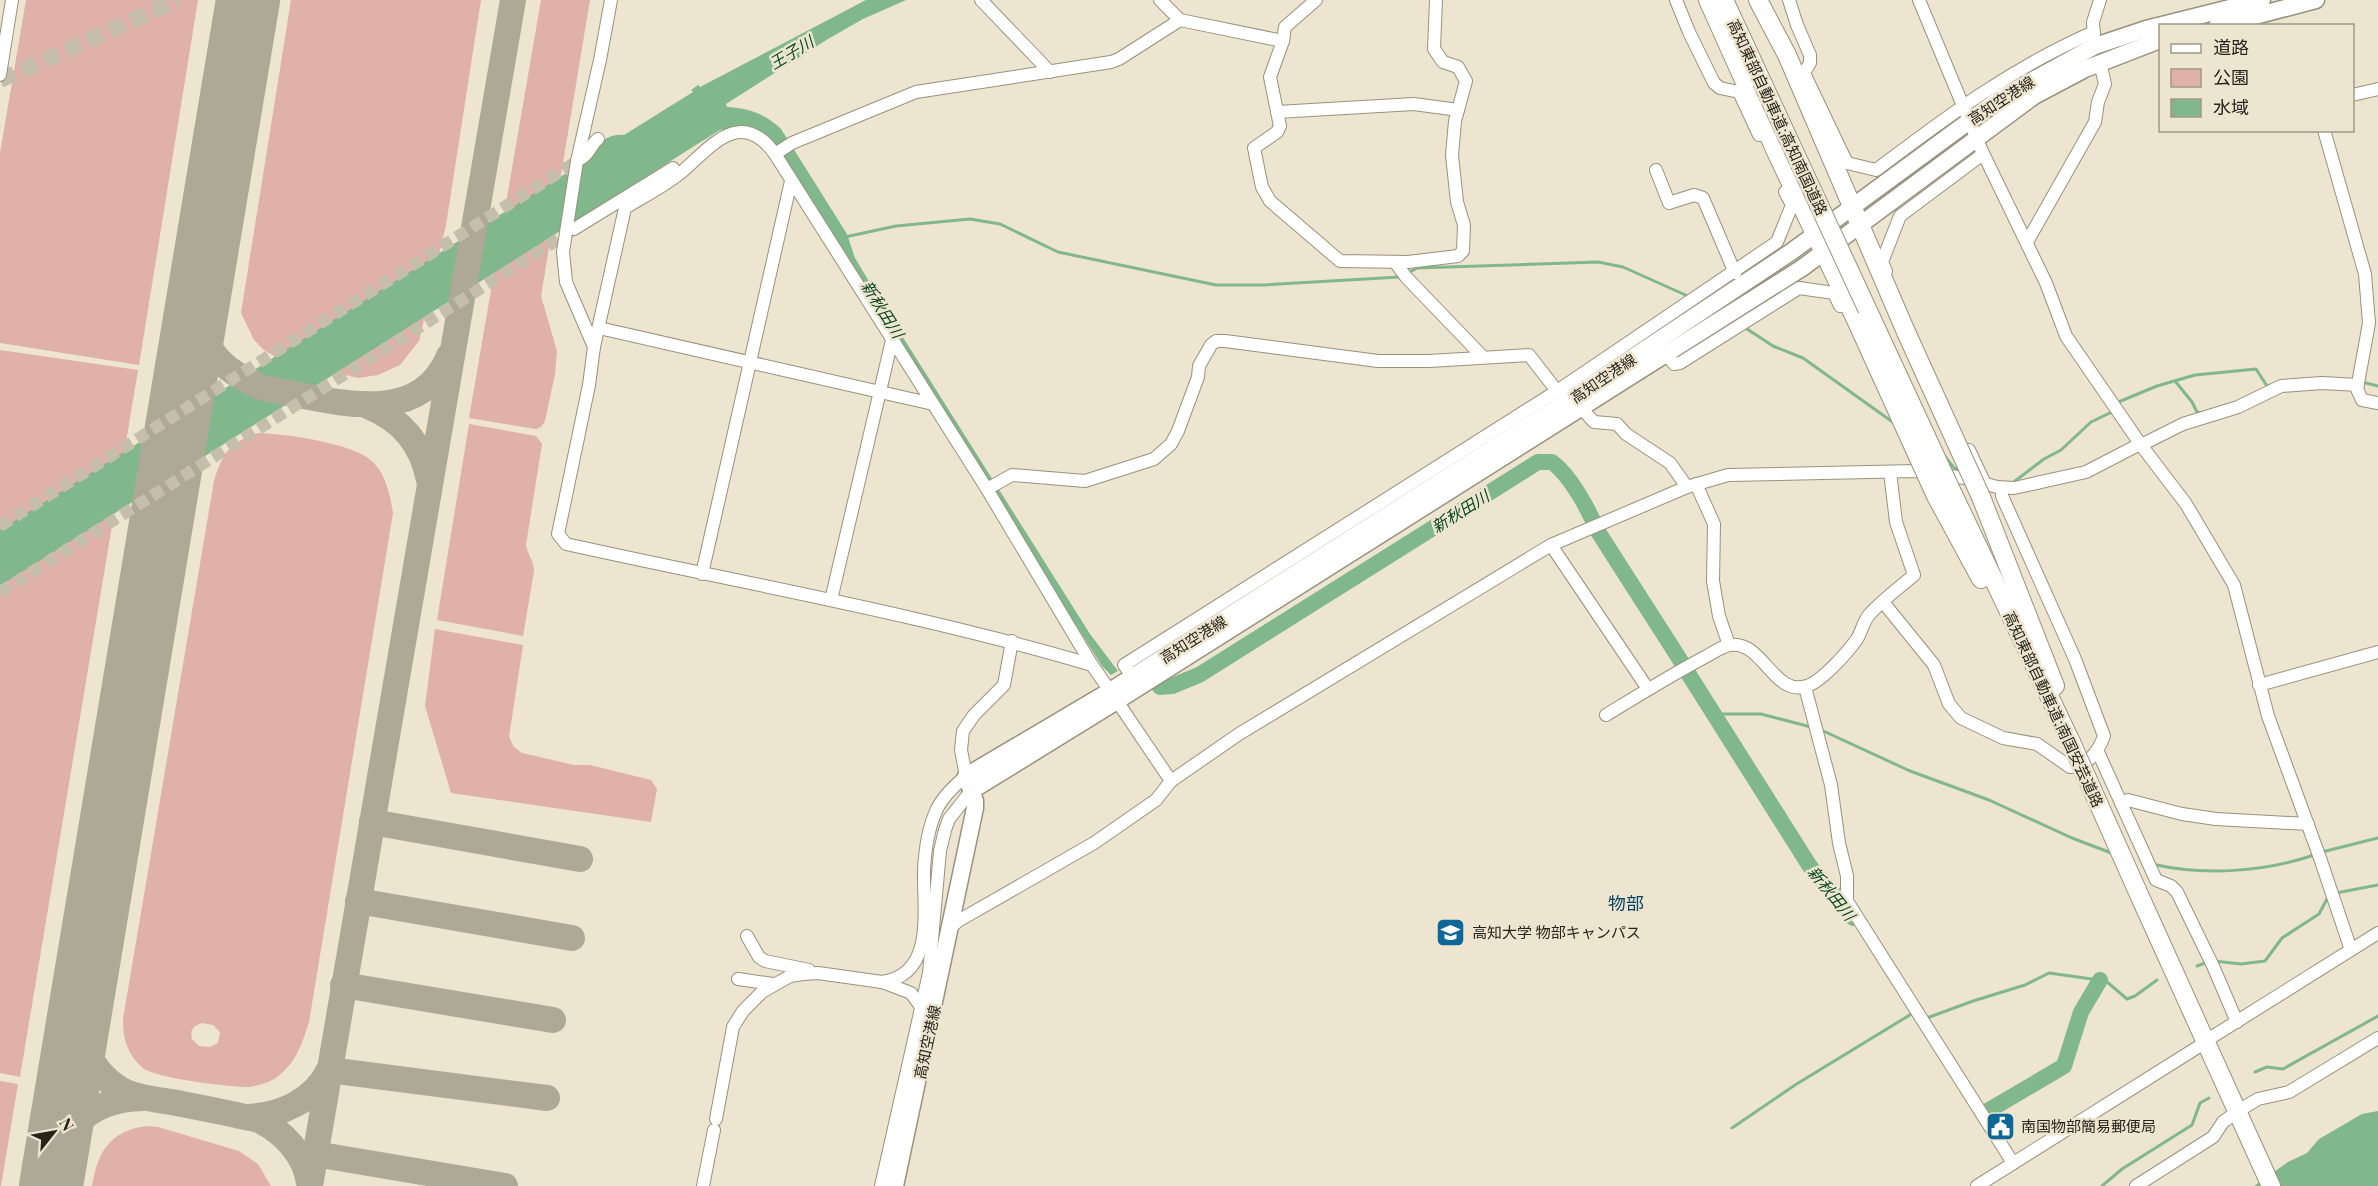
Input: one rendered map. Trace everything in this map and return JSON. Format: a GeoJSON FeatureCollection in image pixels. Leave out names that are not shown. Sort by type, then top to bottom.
{"type":"FeatureCollection","features":[{"type":"Feature","properties":{"kind":"highway"},"geometry":{"type":"LineString","coordinates":[[1708,0],[1778,156],[1824,235],[1943,493]]}},
{"type":"Feature","properties":{"kind":"highway","name":"高知東部自動車道;高知南国道路"},"geometry":{"type":"LineString","coordinates":[[1724,0],[1762,82],[1824,235]]}},
{"type":"Feature","properties":{"kind":"highway"},"geometry":{"type":"LineString","coordinates":[[1758,0],[1787,56],[1906,332],[1983,491],[2055,686],[2071,742]]}},
{"type":"Feature","properties":{"kind":"highway"},"geometry":{"type":"LineString","coordinates":[[1824,235],[1824,253],[1943,493]]}},
{"type":"Feature","properties":{"kind":"highway","name":"高知東部自動車道;南国安芸道路"},"geometry":{"type":"LineString","coordinates":[[1943,493],[1978,574],[2032,663],[2071,742],[2271,1186]]}},
{"type":"Feature","properties":{"kind":"main road","name":"高知空港線"},"geometry":{"type":"LineString","coordinates":[[2166,24],[2262,0]]}},
{"type":"Feature","properties":{"kind":"main road"},"geometry":{"type":"LineString","coordinates":[[2225,24],[2316,0]]}},
{"type":"Feature","properties":{"kind":"main road","name":"高知空港線"},"geometry":{"type":"LineString","coordinates":[[896,1186],[975,808],[968,784],[1114,696],[1824,235],[1852,207],[1965,114],[2002,97],[2095,39],[2159,26]]}},
{"type":"Feature","properties":{"kind":"main road","name":"高知空港線"},"geometry":{"type":"LineString","coordinates":[[1114,696],[1133,677],[1568,400],[1666,354],[1824,253],[1861,225],[1980,146],[2034,96],[2100,63],[2159,40]]}},
{"type":"Feature","properties":{"kind":"street"},"geometry":{"type":"LineString","coordinates":[[0,70],[12,0]]}},
{"type":"Feature","properties":{"kind":"street"},"geometry":{"type":"LineString","coordinates":[[594,347],[566,282],[563,252],[577,161],[611,0]]}},
{"type":"Feature","properties":{"kind":"street"},"geometry":{"type":"LineString","coordinates":[[981,0],[1050,72]]}},
{"type":"Feature","properties":{"kind":"street"},"geometry":{"type":"LineString","coordinates":[[1160,0],[1180,20],[1284,41]]}},
{"type":"Feature","properties":{"kind":"street"},"geometry":{"type":"LineString","coordinates":[[1316,0],[1285,27],[1284,41],[1270,77],[1279,129],[1254,148],[1262,187],[1270,201],[1340,261],[1395,262],[1458,256],[1463,251],[1464,225],[1457,202],[1452,155],[1458,110],[1466,81],[1458,67],[1443,62],[1434,49],[1436,0]]}},
{"type":"Feature","properties":{"kind":"street"},"geometry":{"type":"LineString","coordinates":[[1568,400],[1777,243],[1791,205],[1739,92],[1720,88],[1714,83],[1676,0]]}},
{"type":"Feature","properties":{"kind":"street"},"geometry":{"type":"LineString","coordinates":[[1789,0],[1810,55],[1810,63],[1804,73],[1847,163],[1876,170],[1965,114]]}},
{"type":"Feature","properties":{"kind":"street"},"geometry":{"type":"LineString","coordinates":[[1919,0],[1952,75],[1953,86],[1965,114],[2046,283],[2066,336],[2186,504],[2234,585],[2268,716],[2351,950]]}},
{"type":"Feature","properties":{"kind":"street"},"geometry":{"type":"LineString","coordinates":[[2095,39],[2093,22],[2100,0]]}},
{"type":"Feature","properties":{"kind":"street"},"geometry":{"type":"LineString","coordinates":[[775,154],[792,143],[916,92],[1119,59],[1180,20]]}},
{"type":"Feature","properties":{"kind":"street"},"geometry":{"type":"LineString","coordinates":[[2026,242],[2093,127],[2105,84],[2100,63]]}},
{"type":"Feature","properties":{"kind":"street"},"geometry":{"type":"LineString","coordinates":[[2354,95],[2378,88]]}},
{"type":"Feature","properties":{"kind":"street"},"geometry":{"type":"LineString","coordinates":[[1277,112],[1414,104],[1458,110]]}},
{"type":"Feature","properties":{"kind":"street"},"geometry":{"type":"LineString","coordinates":[[1092,665],[1012,641],[566,544],[558,534],[558,523],[625,208],[683,171],[723,137],[740,132],[756,136],[769,146],[933,404],[990,486],[1092,665],[1171,781]]}},
{"type":"Feature","properties":{"kind":"street"},"geometry":{"type":"LineString","coordinates":[[2325,132],[2365,274],[2368,323],[2358,385],[2362,400],[2378,403]]}},
{"type":"Feature","properties":{"kind":"street"},"geometry":{"type":"LineString","coordinates":[[582,158],[588,154],[593,143],[598,139]]}},
{"type":"Feature","properties":{"kind":"street"},"geometry":{"type":"LineString","coordinates":[[1980,146],[1900,216],[1882,262],[1983,491]]}},
{"type":"Feature","properties":{"kind":"street"},"geometry":{"type":"LineString","coordinates":[[574,229],[669,170],[696,158]]}},
{"type":"Feature","properties":{"kind":"street"},"geometry":{"type":"LineString","coordinates":[[1656,170],[1669,203],[1694,195],[1703,198],[1735,273]]}},
{"type":"Feature","properties":{"kind":"street"},"geometry":{"type":"LineString","coordinates":[[702,574],[791,181]]}},
{"type":"Feature","properties":{"kind":"street"},"geometry":{"type":"LineString","coordinates":[[1395,262],[1406,277],[1482,356]]}},
{"type":"Feature","properties":{"kind":"street"},"geometry":{"type":"LineString","coordinates":[[1666,354],[1674,364],[1680,363],[1799,288],[1834,293],[1915,471]]}},
{"type":"Feature","properties":{"kind":"street"},"geometry":{"type":"LineString","coordinates":[[598,328],[933,404]]}},
{"type":"Feature","properties":{"kind":"street"},"geometry":{"type":"LineString","coordinates":[[831,600],[892,340]]}},
{"type":"Feature","properties":{"kind":"street"},"geometry":{"type":"LineString","coordinates":[[990,486],[1012,475],[1085,481],[1154,459],[1171,444],[1188,406],[1199,366],[1211,345],[1216,341],[1378,361],[1429,361],[1482,356],[1529,355],[1568,400],[1594,422],[1617,424],[1626,434],[1670,463],[1691,485],[1714,524],[1714,585],[1719,616],[1729,645]]}},
{"type":"Feature","properties":{"kind":"street"},"geometry":{"type":"LineString","coordinates":[[949,929],[958,921],[1094,843],[1156,800],[1171,781],[1239,734],[1551,545],[1691,485],[1728,475],[1915,471],[1965,478],[1983,491],[2014,488],[2086,472],[2183,424],[2238,407],[2281,386],[2322,382],[2358,385]]}},
{"type":"Feature","properties":{"kind":"street"},"geometry":{"type":"LineString","coordinates":[[1606,715],[1647,689],[1729,645],[1741,647],[1755,654],[1783,683],[1805,687],[1822,678],[1858,638],[1867,617],[1914,575],[1896,522],[1890,472]]}},
{"type":"Feature","properties":{"kind":"street"},"geometry":{"type":"LineString","coordinates":[[1883,602],[1934,665],[1949,704],[1962,718],[2003,738],[2037,744],[2070,767],[2076,768],[2098,752],[2104,736],[2075,658],[2002,496],[2002,488]]}},
{"type":"Feature","properties":{"kind":"street"},"geometry":{"type":"LineString","coordinates":[[1551,545],[1647,689]]}},
{"type":"Feature","properties":{"kind":"street"},"geometry":{"type":"LineString","coordinates":[[881,1186],[922,1008],[928,973],[940,851],[949,819],[968,784],[961,750],[963,731],[974,715],[1004,685],[1012,641]]}},
{"type":"Feature","properties":{"kind":"street"},"geometry":{"type":"LineString","coordinates":[[2259,685],[2378,652]]}},
{"type":"Feature","properties":{"kind":"street"},"geometry":{"type":"LineString","coordinates":[[1805,687],[1831,785],[1839,843],[1847,876],[1847,901],[2013,1163]]}},
{"type":"Feature","properties":{"kind":"street"},"geometry":{"type":"LineString","coordinates":[[2098,752],[2156,880],[2171,886],[2176,892],[2213,966],[2237,1022]]}},
{"type":"Feature","properties":{"kind":"street"},"geometry":{"type":"LineString","coordinates":[[882,982],[890,981],[909,970],[919,955],[925,920],[926,848],[931,824],[943,798],[968,784]]}},
{"type":"Feature","properties":{"kind":"street"},"geometry":{"type":"LineString","coordinates":[[2121,803],[2128,800],[2182,814],[2216,819],[2308,824]]}},
{"type":"Feature","properties":{"kind":"street"},"geometry":{"type":"LineString","coordinates":[[2212,1037],[2378,933]]}},
{"type":"Feature","properties":{"kind":"street"},"geometry":{"type":"LineString","coordinates":[[747,936],[759,957],[765,961],[818,973],[882,982],[911,993],[922,1008]]}},
{"type":"Feature","properties":{"kind":"street"},"geometry":{"type":"LineString","coordinates":[[703,1186],[733,1027],[752,1001],[773,984],[790,976],[818,973]]}},
{"type":"Feature","properties":{"kind":"street"},"geometry":{"type":"LineString","coordinates":[[738,979],[773,984]]}},
{"type":"Feature","properties":{"kind":"street"},"geometry":{"type":"LineString","coordinates":[[2136,1186],[2213,1137],[2223,1122],[2239,1117],[2258,1099],[2289,1092],[2378,1038]]}},
{"type":"Feature","properties":{"kind":"street"},"geometry":{"type":"LineString","coordinates":[[1977,1186],[2198,1047]]}},
{"type":"Feature","properties":{"kind":"green space"},"geometry":{"type":"Polygon","coordinates":[[[26,0],[198,0],[139,365],[0,343],[0,153],[26,0]]]}},
{"type":"Feature","properties":{"kind":"green space"},"geometry":{"type":"Polygon","coordinates":[[[291,0],[481,0],[446,225],[419,341],[400,365],[378,375],[358,378],[277,358],[254,340],[241,313],[291,0]]]}},
{"type":"Feature","properties":{"kind":"green space"},"geometry":{"type":"Polygon","coordinates":[[[541,0],[590,0],[541,296],[557,351],[555,374],[545,421],[541,427],[536,429],[469,418],[541,0]]]}},
{"type":"Feature","properties":{"kind":"green space"},"geometry":{"type":"Polygon","coordinates":[[[0,350],[138,370],[20,1077],[0,1073],[0,350]]]}},
{"type":"Feature","properties":{"kind":"green space"},"geometry":{"type":"Polygon","coordinates":[[[469,424],[536,436],[542,444],[526,545],[534,571],[523,636],[437,620],[469,424]]]}},
{"type":"Feature","properties":{"kind":"green space"},"geometry":{"type":"Polygon","coordinates":[[[258,433],[319,441],[364,455],[373,462],[384,479],[393,513],[309,1022],[298,1052],[284,1072],[267,1082],[247,1087],[209,1084],[150,1072],[133,1057],[127,1046],[123,1019],[214,481],[228,450],[240,441],[258,433]],[[202,1023],[193,1029],[192,1039],[199,1046],[210,1047],[218,1043],[220,1032],[213,1025],[202,1023]]]}},
{"type":"Feature","properties":{"kind":"green space"},"geometry":{"type":"Polygon","coordinates":[[[435,629],[523,645],[509,737],[514,747],[522,753],[574,765],[590,765],[651,780],[657,789],[651,822],[451,793],[425,706],[435,629]]]}},
{"type":"Feature","properties":{"kind":"green space"},"geometry":{"type":"Polygon","coordinates":[[[0,1081],[18,1084],[1,1186],[0,1186],[0,1081]]]}},
{"type":"Feature","properties":{"kind":"green space"},"geometry":{"type":"Polygon","coordinates":[[[146,1126],[158,1127],[239,1151],[258,1164],[271,1186],[92,1186],[98,1163],[107,1145],[123,1133],[146,1126]]]}},
{"type":"Feature","properties":{"kind":"water","name":"王子川"},"geometry":{"type":"Polygon","coordinates":[[[866,0],[906,0],[863,19],[828,39],[726,104],[727,107],[756,113],[769,119],[781,129],[847,234],[855,258],[894,323],[1090,634],[1118,671],[1111,675],[1102,666],[774,148],[740,127],[720,130],[699,143],[0,586],[0,530],[587,160],[594,149],[608,138],[624,135],[693,92],[691,90],[698,85],[700,87],[866,0]]]}},
{"type":"Feature","properties":{"kind":"water"},"geometry":{"type":"Polygon","coordinates":[[[2378,1111],[2378,1186],[2254,1186],[2288,1162],[2307,1153],[2319,1139],[2362,1114],[2378,1111]]]}},
{"type":"Feature","properties":{"kind":"waterway"},"geometry":{"type":"LineString","coordinates":[[845,237],[896,226],[970,219],[1000,224],[1058,252],[1216,285],[1263,285],[1400,277]]}},
{"type":"Feature","properties":{"kind":"waterway"},"geometry":{"type":"LineString","coordinates":[[1408,273],[1417,268],[1598,262],[1623,267],[1690,297]]}},
{"type":"Feature","properties":{"kind":"waterway"},"geometry":{"type":"LineString","coordinates":[[1744,327],[1773,346],[1803,358],[1894,423]]}},
{"type":"Feature","properties":{"kind":"waterway"},"geometry":{"type":"LineString","coordinates":[[2116,403],[2157,386],[2195,375],[2256,369],[2267,386],[2271,385]]}},
{"type":"Feature","properties":{"kind":"waterway"},"geometry":{"type":"LineString","coordinates":[[2175,381],[2197,412],[2202,413]]}},
{"type":"Feature","properties":{"kind":"waterway"},"geometry":{"type":"LineString","coordinates":[[2362,382],[2378,386]]}},
{"type":"Feature","properties":{"kind":"waterway"},"geometry":{"type":"LineString","coordinates":[[2011,484],[2044,459],[2061,450],[2091,422],[2114,411]]}},
{"type":"Feature","properties":{"kind":"waterway"},"geometry":{"type":"LineString","coordinates":[[1943,454],[1954,468],[1962,471]]}},
{"type":"Feature","properties":{"kind":"waterway","name":"新秋田川"},"geometry":{"type":"LineString","coordinates":[[1160,687],[1172,686],[1199,675],[1538,462],[1552,462],[1566,475],[1584,503],[1597,530],[1684,666]]}},
{"type":"Feature","properties":{"kind":"waterway","name":"新秋田川"},"geometry":{"type":"LineString","coordinates":[[1686,670],[1809,865],[1853,918]]}},
{"type":"Feature","properties":{"kind":"waterway"},"geometry":{"type":"LineString","coordinates":[[1714,714],[1761,714],[1811,727]]}},
{"type":"Feature","properties":{"kind":"waterway"},"geometry":{"type":"LineString","coordinates":[[1819,729],[1910,771],[1989,800],[2072,838],[2114,854]]}},
{"type":"Feature","properties":{"kind":"waterway"},"geometry":{"type":"LineString","coordinates":[[2322,852],[2378,838]]}},
{"type":"Feature","properties":{"kind":"waterway"},"geometry":{"type":"LineString","coordinates":[[2152,864],[2192,870],[2234,870],[2275,865],[2314,855]]}},
{"type":"Feature","properties":{"kind":"waterway"},"geometry":{"type":"LineString","coordinates":[[2336,893],[2378,885]]}},
{"type":"Feature","properties":{"kind":"waterway"},"geometry":{"type":"LineString","coordinates":[[2214,961],[2241,964],[2265,961],[2282,938],[2319,914],[2329,895]]}},
{"type":"Feature","properties":{"kind":"waterway"},"geometry":{"type":"LineString","coordinates":[[2197,966],[2208,962]]}},
{"type":"Feature","properties":{"kind":"waterway"},"geometry":{"type":"LineString","coordinates":[[1927,1018],[2025,985],[2049,973],[2106,981],[2127,999],[2157,980]]}},
{"type":"Feature","properties":{"kind":"waterway","name":"新秋田川"},"geometry":{"type":"LineString","coordinates":[[1986,1112],[2064,1066],[2081,1012],[2100,980]]}},
{"type":"Feature","properties":{"kind":"waterway"},"geometry":{"type":"LineString","coordinates":[[1732,1128],[1795,1085],[1913,1013]]}},
{"type":"Feature","properties":{"kind":"waterway"},"geometry":{"type":"LineString","coordinates":[[2255,1072],[2267,1067],[2283,1069],[2378,1016]]}},
{"type":"Feature","properties":{"kind":"waterway"},"geometry":{"type":"LineString","coordinates":[[2102,1186],[2122,1169],[2192,1125],[2200,1103],[2209,1098]]}},
{"type":"Feature","properties":{"kind":"taxiway"},"geometry":{"type":"LineString","coordinates":[[310,1186],[513,0]]}},
{"type":"Feature","properties":{"kind":"taxiway"},"geometry":{"type":"LineString","coordinates":[[200,290],[202,325],[212,351],[232,371],[263,388]]}},
{"type":"Feature","properties":{"kind":"taxiway"},"geometry":{"type":"LineString","coordinates":[[268,389],[343,403],[394,402],[416,394],[435,379],[449,356]]}},
{"type":"Feature","properties":{"kind":"taxiway"},"geometry":{"type":"LineString","coordinates":[[368,406],[391,418],[409,435],[421,455],[429,480]]}},
{"type":"Feature","properties":{"kind":"taxiway"},"geometry":{"type":"LineString","coordinates":[[372,822],[580,859]]}},
{"type":"Feature","properties":{"kind":"taxiway"},"geometry":{"type":"LineString","coordinates":[[358,901],[572,938]]}},
{"type":"Feature","properties":{"kind":"taxiway"},"geometry":{"type":"LineString","coordinates":[[343,985],[553,1020]]}},
{"type":"Feature","properties":{"kind":"taxiway"},"geometry":{"type":"LineString","coordinates":[[83,997],[81,1024],[86,1049],[99,1071],[108,1080],[120,1089],[142,1097],[259,1120],[292,1145],[303,1163],[309,1183]]}},
{"type":"Feature","properties":{"kind":"taxiway"},"geometry":{"type":"LineString","coordinates":[[248,1117],[272,1113],[295,1104],[315,1090],[329,1070],[547,1098]]}},
{"type":"Feature","properties":{"kind":"taxiway"},"geometry":{"type":"LineString","coordinates":[[54,1172],[64,1141],[83,1118],[109,1103],[142,1098]]}},
{"type":"Feature","properties":{"kind":"taxiway"},"geometry":{"type":"LineString","coordinates":[[315,1154],[505,1186]]}},
{"type":"Feature","properties":{"kind":"runway"},"geometry":{"type":"LineString","coordinates":[[51,1186],[248,0]]}},
{"type":"Feature","properties":{"kind":"tunnel"},"geometry":{"type":"LineString","coordinates":[[0,80],[178,0]]}},
{"type":"Feature","properties":{"kind":"tunnel"},"geometry":{"type":"LineString","coordinates":[[0,526],[582,158]]}},
{"type":"Feature","properties":{"kind":"tunnel"},"geometry":{"type":"LineString","coordinates":[[0,592],[573,230]]}},
{"type":"Feature","properties":{"kind":"place","name":"高知大学 物部キャンパス"},"geometry":{"type":"Point","coordinates":[1451,932]}},
{"type":"Feature","properties":{"kind":"place","name":"南国物部簡易郵便局"},"geometry":{"type":"Point","coordinates":[2000,1126]}},
{"type":"Feature","properties":{"kind":"district","name":"物部"},"geometry":{"type":"Point","coordinates":[1626,903]}}]}
